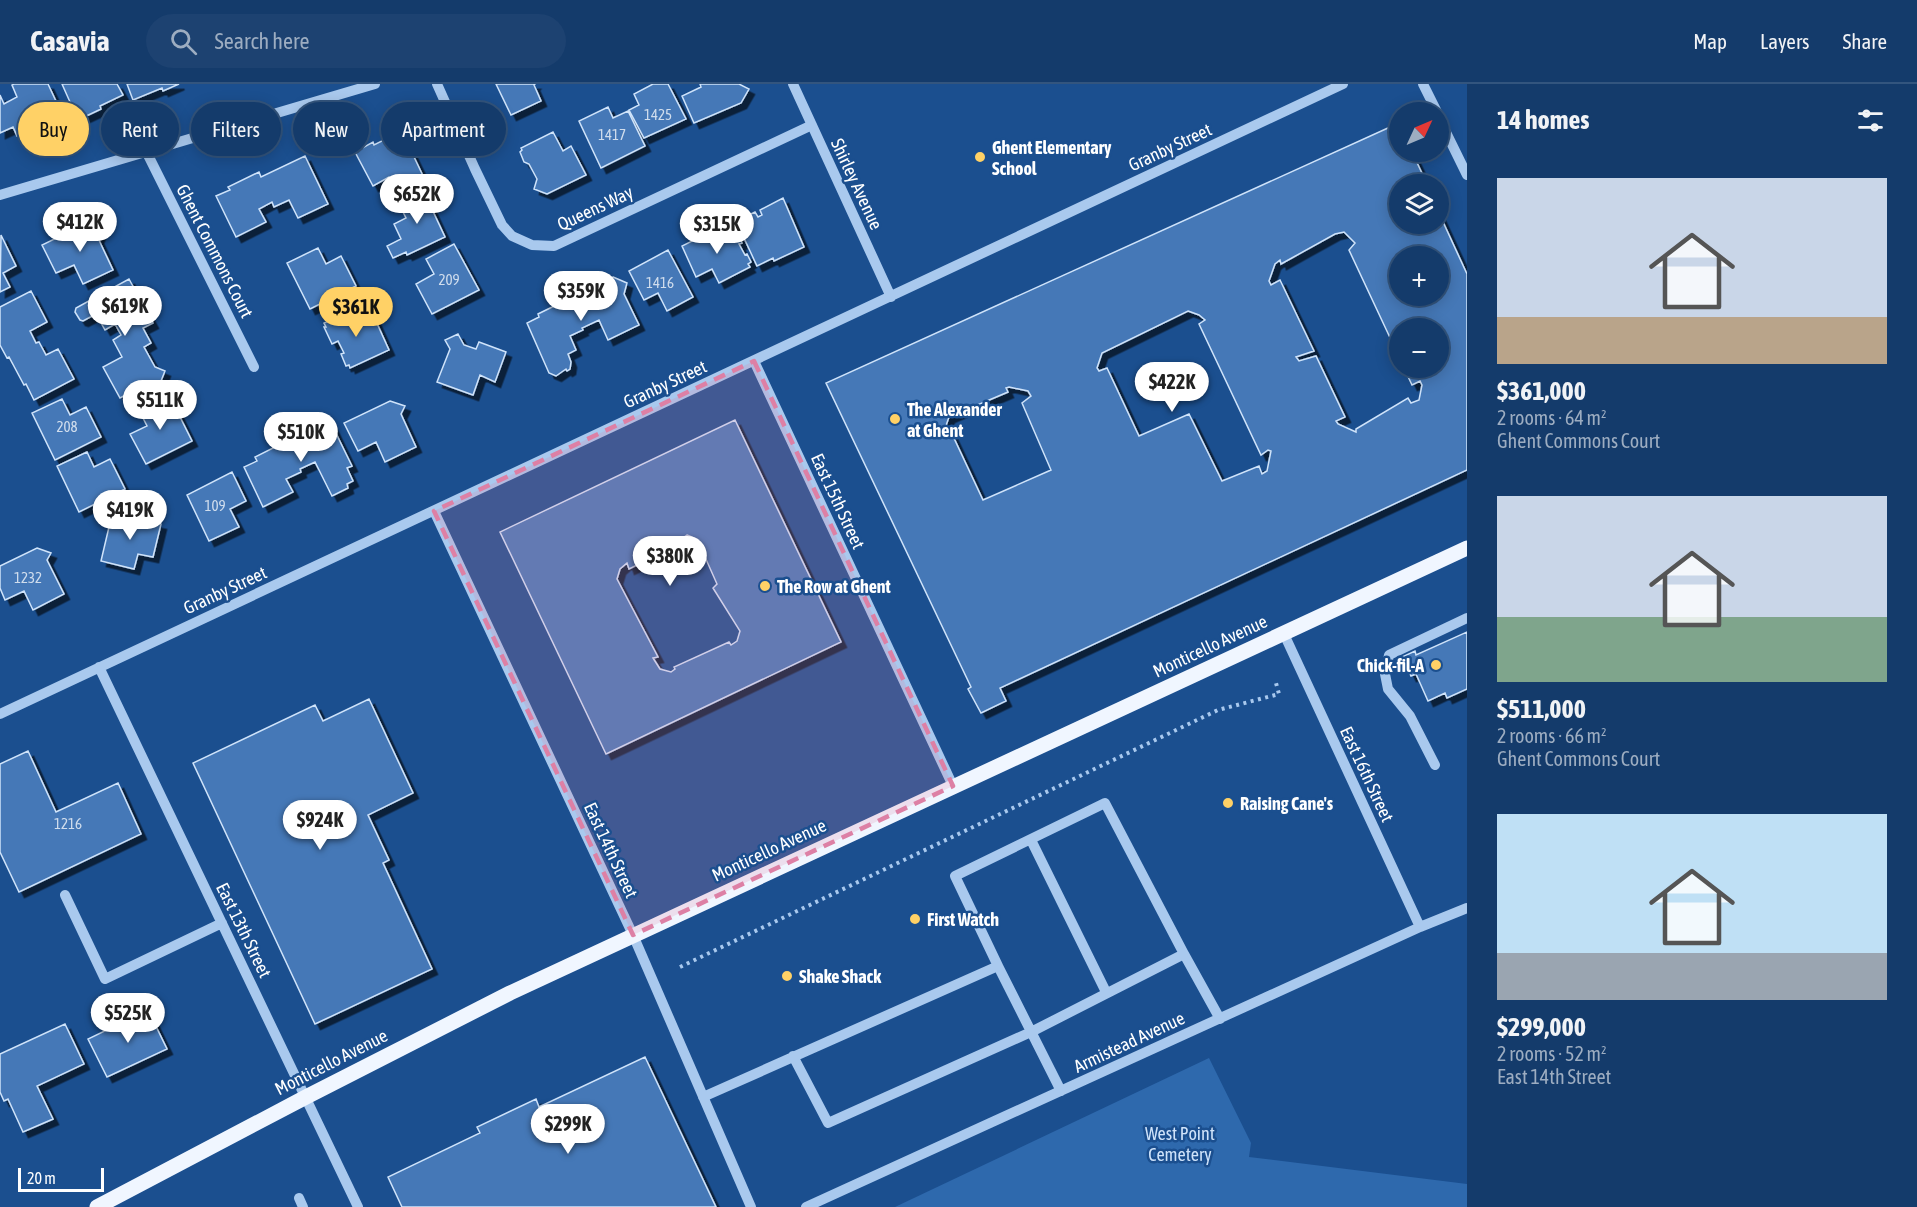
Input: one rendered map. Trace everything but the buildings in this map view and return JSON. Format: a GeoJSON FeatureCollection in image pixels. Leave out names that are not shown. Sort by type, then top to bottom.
{"type":"FeatureCollection","features":[{"type":"Feature","properties":{"kind":"main road","name":"Monticello Avenue"},"geometry":{"type":"LineString","coordinates":[[97,1207],[510,993],[1467,548]]}},
{"type":"Feature","properties":{"kind":"street"},"geometry":{"type":"LineString","coordinates":[[179,141],[375,84]]}},
{"type":"Feature","properties":{"kind":"street","name":"Queens Way"},"geometry":{"type":"LineString","coordinates":[[437,84],[474,169],[502,225],[512,236],[532,245],[554,246],[812,125]]}},
{"type":"Feature","properties":{"kind":"street","name":"Shirley Avenue"},"geometry":{"type":"LineString","coordinates":[[793,84],[891,297]]}},
{"type":"Feature","properties":{"kind":"street","name":"Granby Street"},"geometry":{"type":"LineString","coordinates":[[0,714],[1343,84]]}},
{"type":"Feature","properties":{"kind":"street"},"geometry":{"type":"LineString","coordinates":[[1423,84],[1432,102]]}},
{"type":"Feature","properties":{"kind":"street"},"geometry":{"type":"LineString","coordinates":[[1449,137],[1467,175]]}},
{"type":"Feature","properties":{"kind":"street"},"geometry":{"type":"LineString","coordinates":[[0,195],[129,156]]}},
{"type":"Feature","properties":{"kind":"street","name":"Ghent Commons Court"},"geometry":{"type":"LineString","coordinates":[[149,156],[254,366]]}},
{"type":"Feature","properties":{"kind":"street","name":"East 15th Street"},"geometry":{"type":"LineString","coordinates":[[754,361],[953,786]]}},
{"type":"Feature","properties":{"kind":"street","name":"East 14th Street"},"geometry":{"type":"LineString","coordinates":[[434,511],[633,935],[751,1207]]}},
{"type":"Feature","properties":{"kind":"street"},"geometry":{"type":"LineString","coordinates":[[1435,765],[1410,716],[1388,689],[1385,674],[1389,656],[1467,618]]}},
{"type":"Feature","properties":{"kind":"street","name":"East 16th Street"},"geometry":{"type":"LineString","coordinates":[[1284,634],[1420,927]]}},
{"type":"Feature","properties":{"kind":"street","name":"East 13th Street"},"geometry":{"type":"LineString","coordinates":[[99,667],[358,1207]]}},
{"type":"Feature","properties":{"kind":"street"},"geometry":{"type":"LineString","coordinates":[[1061,1091],[955,876],[1105,803],[1220,1018]]}},
{"type":"Feature","properties":{"kind":"street"},"geometry":{"type":"LineString","coordinates":[[1031,840],[1106,992]]}},
{"type":"Feature","properties":{"kind":"street"},"geometry":{"type":"LineString","coordinates":[[65,895],[105,980],[222,923]]}},
{"type":"Feature","properties":{"kind":"street","name":"Armistead Avenue"},"geometry":{"type":"LineString","coordinates":[[806,1207],[1420,927],[1467,908]]}},
{"type":"Feature","properties":{"kind":"street"},"geometry":{"type":"LineString","coordinates":[[793,1056],[828,1124],[1031,1032],[1184,954]]}},
{"type":"Feature","properties":{"kind":"street"},"geometry":{"type":"LineString","coordinates":[[703,1097],[998,966]]}},
{"type":"Feature","properties":{"kind":"path"},"geometry":{"type":"LineString","coordinates":[[680,967],[1218,710],[1279,694],[1276,683]]}},
{"type":"Feature","properties":{"kind":"highlighted area"},"geometry":{"type":"Polygon","coordinates":[[[754,361],[953,786],[633,935],[434,511],[754,361]]]}},
{"type":"Feature","properties":{"kind":"green space","name":"West Point Cemetery"},"geometry":{"type":"Polygon","coordinates":[[[1209,1058],[1251,1143],[1249,1157],[1467,1184],[1467,1207],[895,1207],[1209,1058]]]}},
{"type":"Feature","properties":{"kind":"place","name":"Ghent Elementary School"},"geometry":{"type":"Point","coordinates":[980,157]}},
{"type":"Feature","properties":{"kind":"place","name":"The Alexander at Ghent"},"geometry":{"type":"Point","coordinates":[895,419]}},
{"type":"Feature","properties":{"kind":"place","name":"The Row at Ghent"},"geometry":{"type":"Point","coordinates":[765,586]}},
{"type":"Feature","properties":{"kind":"place","name":"Chick-fil-A"},"geometry":{"type":"Point","coordinates":[1436,665]}},
{"type":"Feature","properties":{"kind":"place","name":"Raising Cane's"},"geometry":{"type":"Point","coordinates":[1228,803]}},
{"type":"Feature","properties":{"kind":"place","name":"First Watch"},"geometry":{"type":"Point","coordinates":[915,919]}},
{"type":"Feature","properties":{"kind":"place","name":"Shake Shack"},"geometry":{"type":"Point","coordinates":[787,976]}}]}
